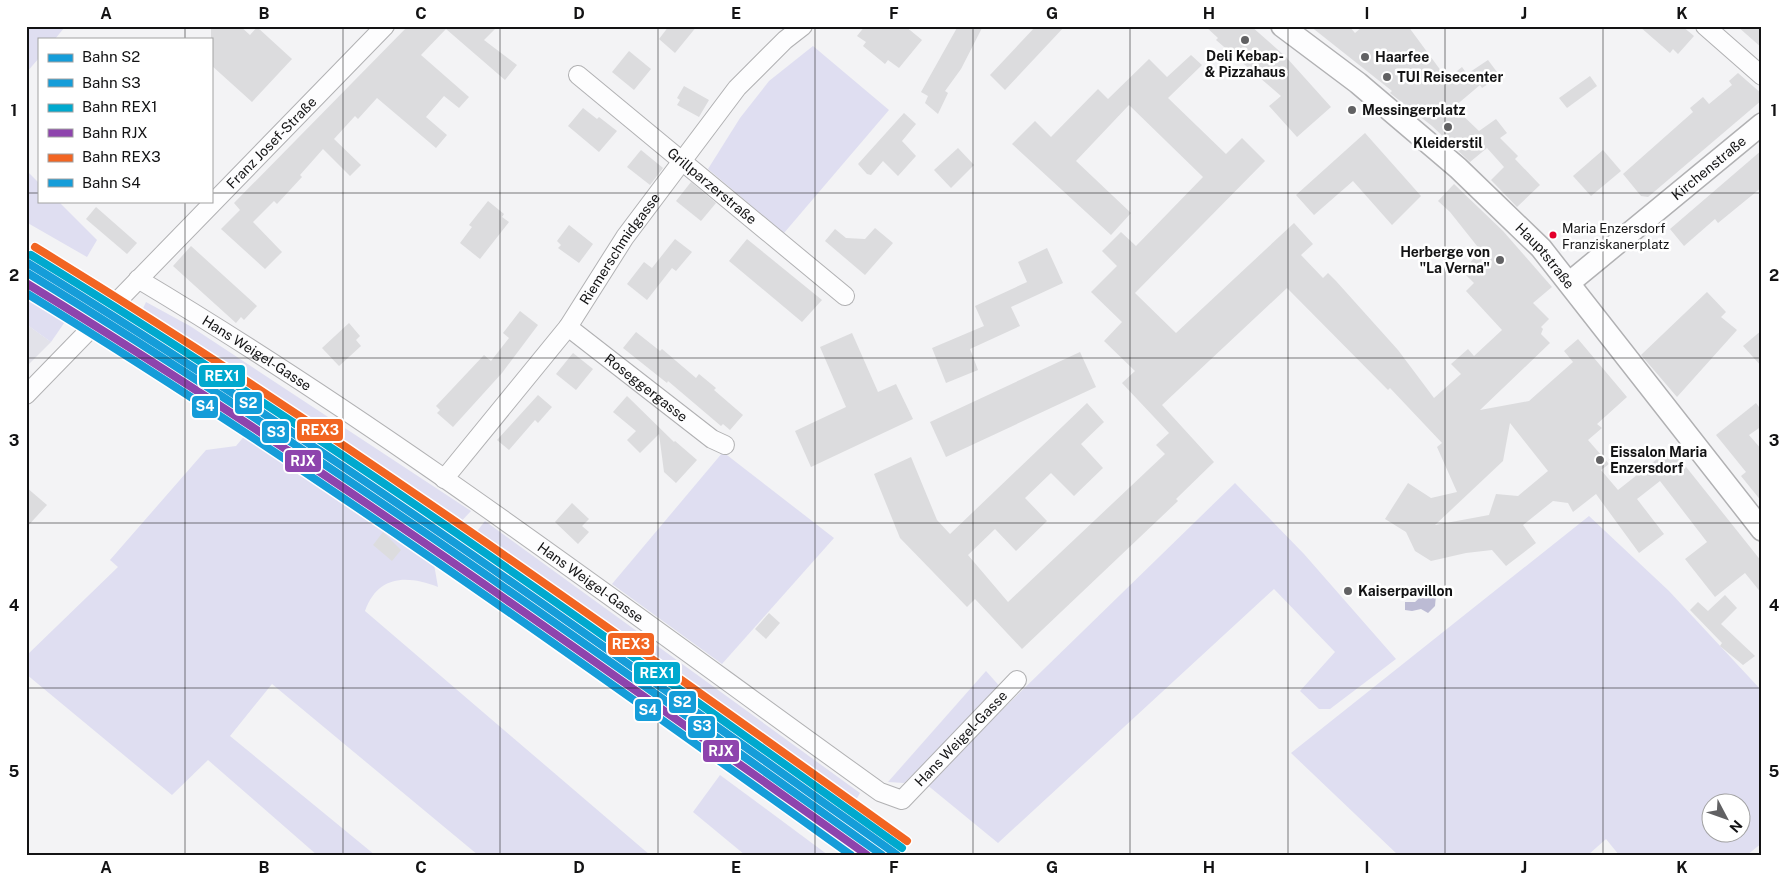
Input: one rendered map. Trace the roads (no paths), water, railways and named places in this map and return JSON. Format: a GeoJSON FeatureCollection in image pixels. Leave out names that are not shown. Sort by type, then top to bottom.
{"type":"FeatureCollection","features":[{"type":"Feature","properties":{"kind":"main road","name":"Hauptstraße"},"geometry":{"type":"LineString","coordinates":[[1282,26],[1358,83],[1458,168],[1541,248],[1762,530]]}},
{"type":"Feature","properties":{"kind":"main road","name":"Kirchenstraße"},"geometry":{"type":"LineString","coordinates":[[1569,283],[1762,124]]}},
{"type":"Feature","properties":{"kind":"street","name":"Franz Josef-Straße"},"geometry":{"type":"LineString","coordinates":[[26,395],[386,26]]}},
{"type":"Feature","properties":{"kind":"street","name":"Riemerschmidgasse"},"geometry":{"type":"LineString","coordinates":[[444,479],[568,327],[625,237],[738,88],[785,40],[803,26]]}},
{"type":"Feature","properties":{"kind":"street"},"geometry":{"type":"LineString","coordinates":[[1705,26],[1762,76]]}},
{"type":"Feature","properties":{"kind":"street","name":"Grillparzerstraße"},"geometry":{"type":"LineString","coordinates":[[578,74],[845,296]]}},
{"type":"Feature","properties":{"kind":"street","name":"Hans Weigel-Gasse"},"geometry":{"type":"LineString","coordinates":[[138,279],[290,372],[444,479],[873,787],[890,796],[902,800],[1017,680]]}},
{"type":"Feature","properties":{"kind":"street","name":"Roseggergasse"},"geometry":{"type":"LineString","coordinates":[[568,327],[712,439],[725,445]]}},
{"type":"Feature","properties":{"kind":"rail line","name":"REX3"},"geometry":{"type":"LineString","coordinates":[[35,247],[258,389],[477,536],[907,841]]}},
{"type":"Feature","properties":{"kind":"rail line","name":"REX1"},"geometry":{"type":"LineString","coordinates":[[31,255],[143,325],[363,469],[580,619],[902,848]]}},
{"type":"Feature","properties":{"kind":"rail line","name":"S2"},"geometry":{"type":"LineString","coordinates":[[26,262],[248,404],[467,551],[897,855]]}},
{"type":"Feature","properties":{"kind":"rail line","name":"S3"},"geometry":{"type":"LineString","coordinates":[[26,272],[245,411],[352,483],[565,630],[882,855]]}},
{"type":"Feature","properties":{"kind":"rail line","name":"RJX"},"geometry":{"type":"LineString","coordinates":[[26,283],[134,350],[347,490],[556,634],[867,855]]}},
{"type":"Feature","properties":{"kind":"rail line","name":"S4"},"geometry":{"type":"LineString","coordinates":[[26,293],[237,427],[443,566],[851,855]]}},
{"type":"Feature","properties":{"kind":"place","name":"Deli Kebap- & Pizzahaus"},"geometry":{"type":"Point","coordinates":[1245,40]}},
{"type":"Feature","properties":{"kind":"place","name":"Haarfee"},"geometry":{"type":"Point","coordinates":[1365,57]}},
{"type":"Feature","properties":{"kind":"place","name":"TUI Reisecenter"},"geometry":{"type":"Point","coordinates":[1387,77]}},
{"type":"Feature","properties":{"kind":"place","name":"Messingerplatz"},"geometry":{"type":"Point","coordinates":[1352,110]}},
{"type":"Feature","properties":{"kind":"place","name":"Kleiderstil"},"geometry":{"type":"Point","coordinates":[1448,127]}},
{"type":"Feature","properties":{"kind":"place","name":"Maria Enzersdorf Franziskanerplatz"},"geometry":{"type":"Point","coordinates":[1553,235]}},
{"type":"Feature","properties":{"kind":"place","name":"Herberge von \"La Verna\""},"geometry":{"type":"Point","coordinates":[1500,260]}},
{"type":"Feature","properties":{"kind":"place","name":"Eissalon Maria Enzersdorf"},"geometry":{"type":"Point","coordinates":[1600,460]}},
{"type":"Feature","properties":{"kind":"place","name":"Kaiserpavillon"},"geometry":{"type":"Point","coordinates":[1348,591]}}]}
